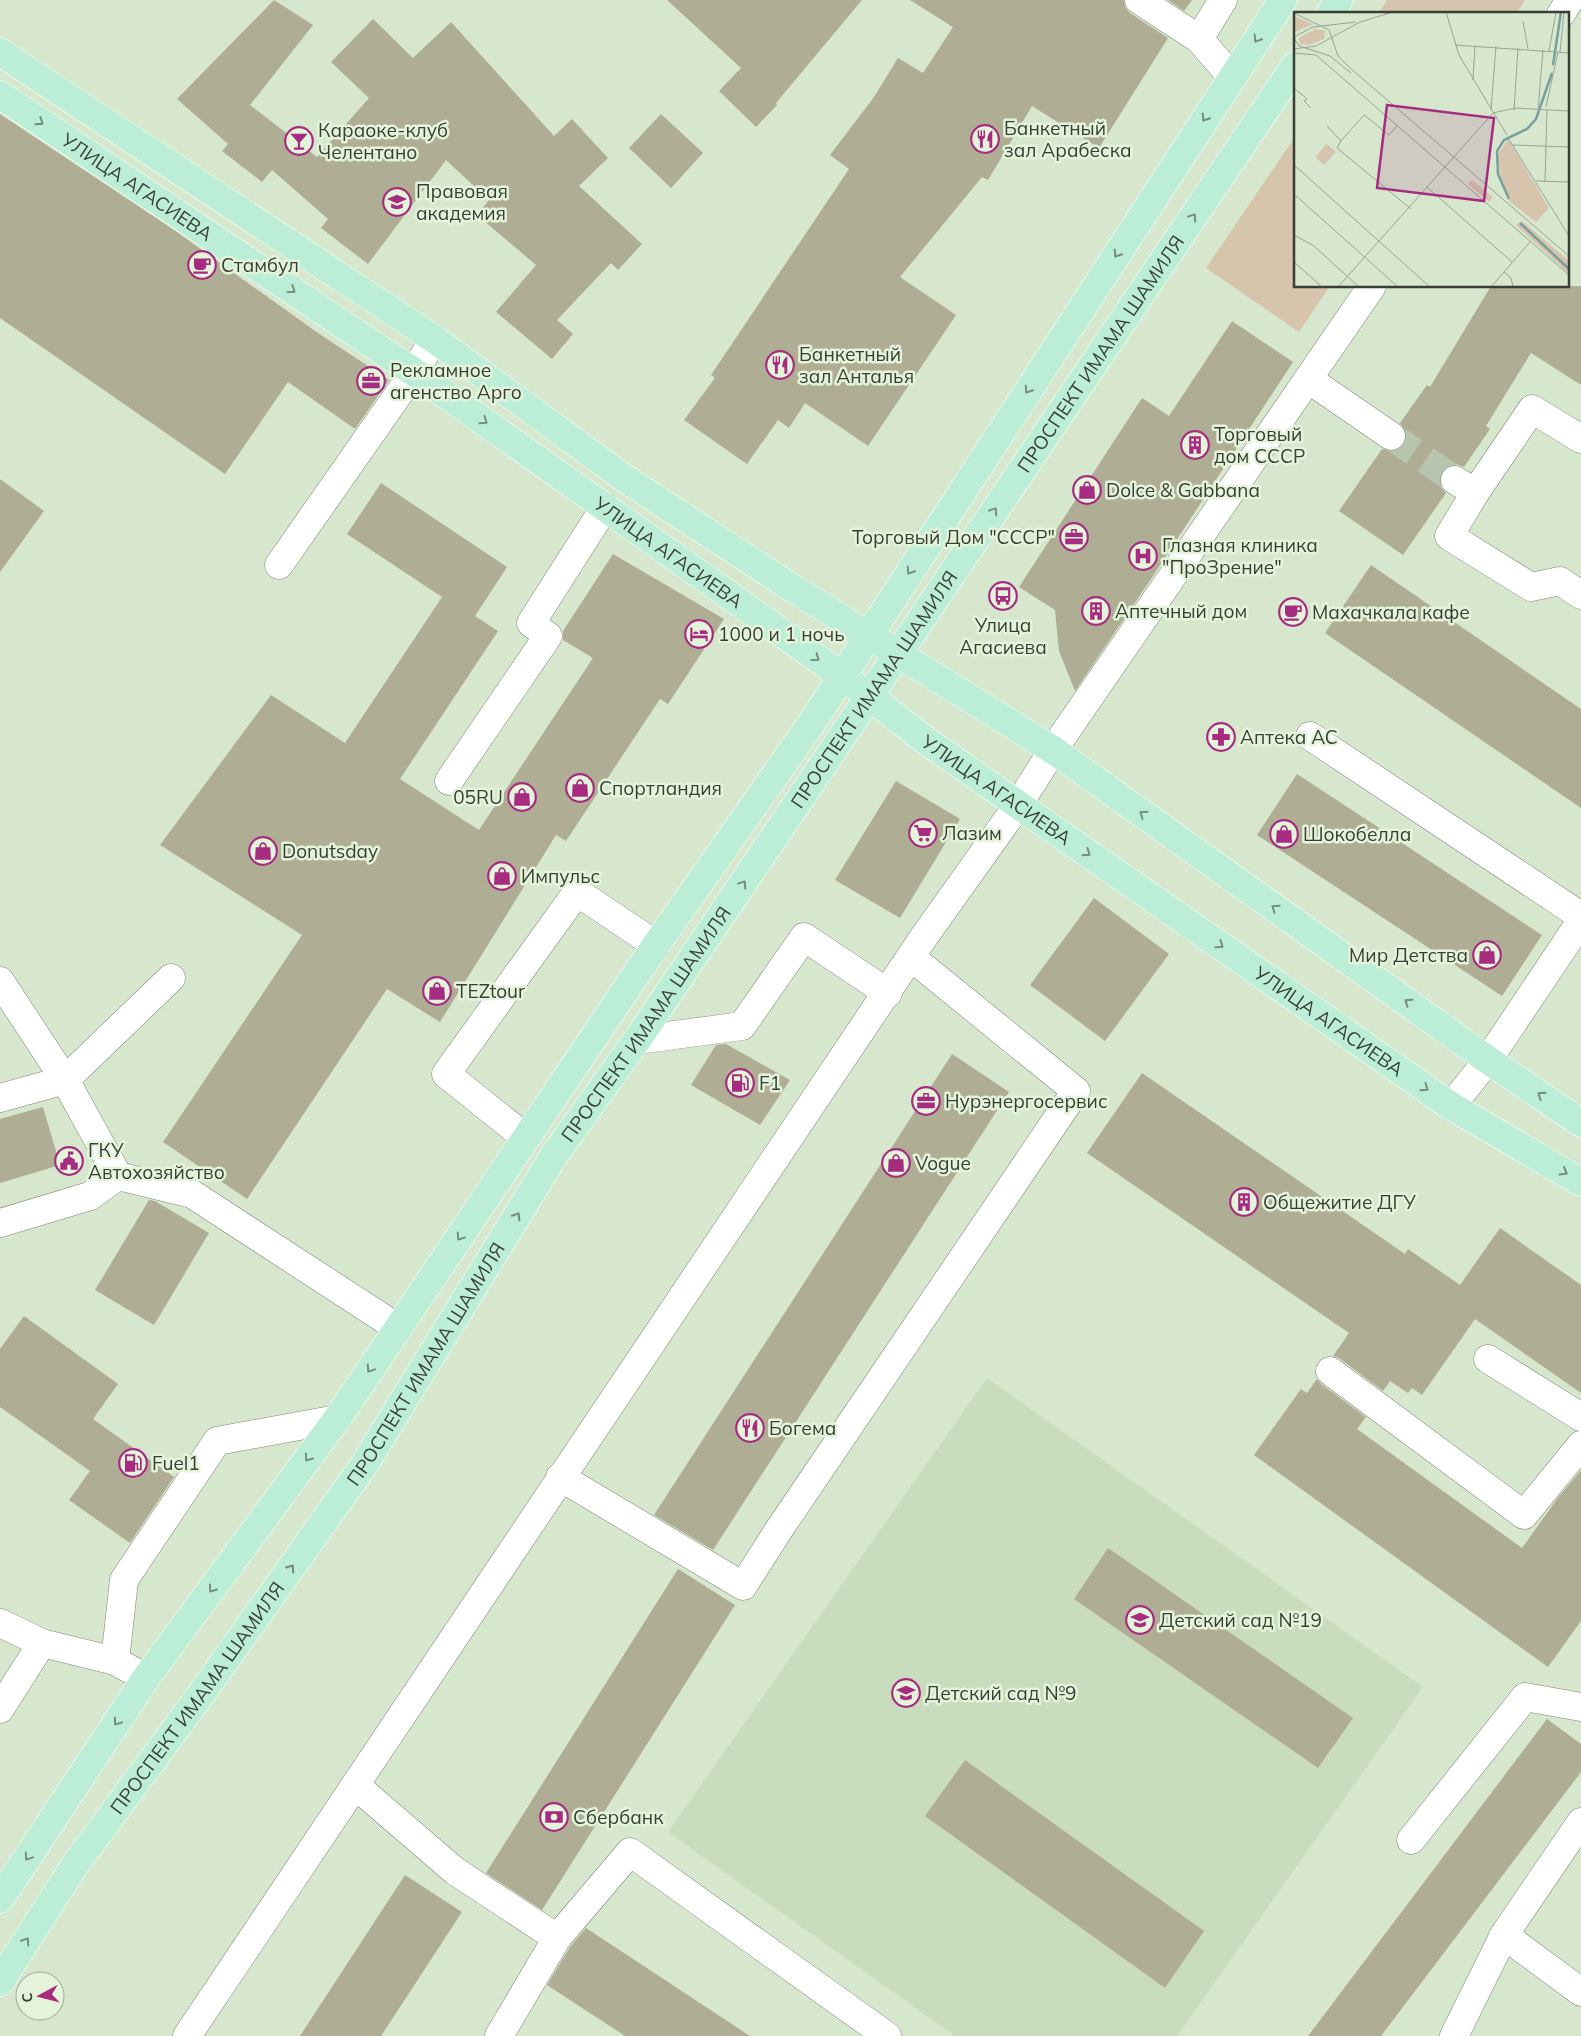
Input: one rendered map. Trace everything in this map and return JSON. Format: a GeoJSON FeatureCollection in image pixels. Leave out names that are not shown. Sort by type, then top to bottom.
{"type":"FeatureCollection","features":[{"type":"Feature","properties":{"kind":"main road","name":"ПРОСПЕКТ ИМАМА ШАМИЛЯ"},"geometry":{"type":"LineString","coordinates":[[0,1899],[146,1678],[336,1419],[656,945],[842,676],[1283,0]]}},
{"type":"Feature","properties":{"kind":"main road"},"geometry":{"type":"LineString","coordinates":[[1331,12],[1339,0]]}},
{"type":"Feature","properties":{"kind":"main road","name":"УЛИЦА АГАСИЕВА"},"geometry":{"type":"LineString","coordinates":[[0,52],[434,339],[624,478],[868,635],[1053,750],[1488,1060],[1581,1123]]}},
{"type":"Feature","properties":{"kind":"main road","name":"ПРОСПЕКТ ИМАМА ШАМИЛЯ"},"geometry":{"type":"LineString","coordinates":[[0,1982],[75,1865],[208,1685],[364,1465],[555,1154],[637,1040],[1294,67]]}},
{"type":"Feature","properties":{"kind":"main road","name":"УЛИЦА АГАСИЕВА"},"geometry":{"type":"LineString","coordinates":[[0,95],[414,372],[842,676],[925,740],[1451,1106],[1581,1182]]}},
{"type":"Feature","properties":{"kind":"street"},"geometry":{"type":"LineString","coordinates":[[1139,0],[1199,39],[1232,77]]}},
{"type":"Feature","properties":{"kind":"street"},"geometry":{"type":"LineString","coordinates":[[1199,39],[1223,0]]}},
{"type":"Feature","properties":{"kind":"street"},"geometry":{"type":"LineString","coordinates":[[1562,12],[1570,0]]}},
{"type":"Feature","properties":{"kind":"street"},"geometry":{"type":"LineString","coordinates":[[187,2036],[560,1477],[911,957],[1018,805],[1053,750],[1371,288]]}},
{"type":"Feature","properties":{"kind":"street"},"geometry":{"type":"LineString","coordinates":[[279,566],[414,372],[434,339]]}},
{"type":"Feature","properties":{"kind":"street"},"geometry":{"type":"LineString","coordinates":[[1308,379],[1391,436]]}},
{"type":"Feature","properties":{"kind":"street"},"geometry":{"type":"LineString","coordinates":[[1581,439],[1532,409],[1465,486],[1449,536],[1531,587],[1560,582],[1581,595]]}},
{"type":"Feature","properties":{"kind":"street"},"geometry":{"type":"LineString","coordinates":[[449,781],[548,636],[531,623],[605,507]]}},
{"type":"Feature","properties":{"kind":"street"},"geometry":{"type":"LineString","coordinates":[[1310,736],[1581,916]]}},
{"type":"Feature","properties":{"kind":"street"},"geometry":{"type":"LineString","coordinates":[[526,1138],[446,1074],[577,892],[656,945]]}},
{"type":"Feature","properties":{"kind":"street"},"geometry":{"type":"LineString","coordinates":[[1451,1106],[1488,1060],[1581,921]]}},
{"type":"Feature","properties":{"kind":"street"},"geometry":{"type":"LineString","coordinates":[[637,1040],[742,1026],[804,937],[888,993]]}},
{"type":"Feature","properties":{"kind":"street"},"geometry":{"type":"LineString","coordinates":[[560,1477],[744,1586],[778,1531],[1076,1091],[911,957]]}},
{"type":"Feature","properties":{"kind":"street"},"geometry":{"type":"LineString","coordinates":[[0,1098],[65,1080],[171,978]]}},
{"type":"Feature","properties":{"kind":"street"},"geometry":{"type":"LineString","coordinates":[[0,981],[65,1080],[118,1176],[192,1194],[398,1328]]}},
{"type":"Feature","properties":{"kind":"street"},"geometry":{"type":"LineString","coordinates":[[0,1222],[90,1196],[118,1176]]}},
{"type":"Feature","properties":{"kind":"street"},"geometry":{"type":"LineString","coordinates":[[1488,1359],[1581,1417]]}},
{"type":"Feature","properties":{"kind":"street"},"geometry":{"type":"LineString","coordinates":[[1330,1372],[1524,1515],[1581,1445]]}},
{"type":"Feature","properties":{"kind":"street"},"geometry":{"type":"LineString","coordinates":[[115,1662],[124,1580],[217,1441],[336,1419]]}},
{"type":"Feature","properties":{"kind":"street"},"geometry":{"type":"LineString","coordinates":[[0,1623],[42,1643],[115,1662],[146,1678]]}},
{"type":"Feature","properties":{"kind":"street"},"geometry":{"type":"LineString","coordinates":[[0,1709],[42,1643]]}},
{"type":"Feature","properties":{"kind":"street"},"geometry":{"type":"LineString","coordinates":[[1411,1840],[1525,1697],[1581,1708]]}},
{"type":"Feature","properties":{"kind":"street"},"geometry":{"type":"LineString","coordinates":[[355,1785],[455,1871],[557,1938]]}},
{"type":"Feature","properties":{"kind":"street"},"geometry":{"type":"LineString","coordinates":[[1454,2036],[1504,1935],[1581,1822]]}},
{"type":"Feature","properties":{"kind":"street"},"geometry":{"type":"LineString","coordinates":[[499,2036],[557,1938],[630,1852],[887,2036]]}},
{"type":"Feature","properties":{"kind":"street"},"geometry":{"type":"LineString","coordinates":[[1504,1935],[1581,1992]]}},
{"type":"Feature","properties":{"kind":"shaded area"},"geometry":{"type":"Polygon","coordinates":[[[1387,0],[1525,0],[1517,12],[1379,12],[1387,0]]]}},
{"type":"Feature","properties":{"kind":"shaded area"},"geometry":{"type":"Polygon","coordinates":[[[1294,138],[1294,288],[1329,288],[1299,332],[1206,268],[1294,138]]]}},
{"type":"Feature","properties":{"kind":"shaded area"},"geometry":{"type":"Polygon","coordinates":[[[987,1378],[1423,1687],[1177,2036],[955,2036],[668,1832],[987,1378]]]}},
{"type":"Feature","properties":{"kind":"building"},"geometry":{"type":"Polygon","coordinates":[[[274,0],[313,25],[250,105],[317,157],[369,98],[331,62],[373,19],[413,58],[451,22],[554,136],[572,119],[608,158],[579,186],[642,244],[618,270],[611,263],[557,320],[573,334],[552,359],[496,312],[536,265],[477,215],[489,200],[446,160],[368,264],[321,228],[328,219],[272,170],[262,182],[222,151],[228,144],[177,99],[274,0]]]}},
{"type":"Feature","properties":{"kind":"building"},"geometry":{"type":"Polygon","coordinates":[[[667,0],[862,0],[776,103],[777,105],[756,127],[719,91],[741,68],[667,0]]]}},
{"type":"Feature","properties":{"kind":"building"},"geometry":{"type":"Polygon","coordinates":[[[910,0],[1124,0],[1125,7],[1130,13],[1168,38],[1099,148],[1032,106],[988,180],[982,177],[900,277],[956,315],[868,446],[805,403],[789,428],[778,420],[747,464],[684,420],[715,378],[711,375],[849,169],[830,155],[874,97],[898,58],[923,73],[953,27],[910,0]]]}},
{"type":"Feature","properties":{"kind":"building"},"geometry":{"type":"Polygon","coordinates":[[[1168,0],[1192,0],[1184,11],[1168,0]]]}},
{"type":"Feature","properties":{"kind":"building"},"geometry":{"type":"Polygon","coordinates":[[[0,114],[174,230],[318,333],[389,380],[355,429],[288,382],[225,474],[0,318],[0,114]]]}},
{"type":"Feature","properties":{"kind":"building"},"geometry":{"type":"Polygon","coordinates":[[[661,114],[703,153],[671,188],[629,148],[661,114]]]}},
{"type":"Feature","properties":{"kind":"building"},"geometry":{"type":"Polygon","coordinates":[[[1568,286],[1581,286],[1581,385],[1531,353],[1486,426],[1490,429],[1464,467],[1456,464],[1448,466],[1442,472],[1439,480],[1441,487],[1446,493],[1403,555],[1339,511],[1382,449],[1389,451],[1397,450],[1404,444],[1406,438],[1405,430],[1400,423],[1427,385],[1430,387],[1490,288],[1568,288],[1568,286]]]}},
{"type":"Feature","properties":{"kind":"building"},"geometry":{"type":"Polygon","coordinates":[[[1232,321],[1293,362],[1075,691],[1059,651],[1055,610],[1019,587],[1142,398],[1169,416],[1232,321]]]}},
{"type":"Feature","properties":{"kind":"building"},"geometry":{"type":"Polygon","coordinates":[[[0,479],[44,511],[0,572],[0,479]]]}},
{"type":"Feature","properties":{"kind":"building"},"geometry":{"type":"Polygon","coordinates":[[[381,483],[507,567],[475,616],[498,631],[400,779],[479,830],[593,658],[563,640],[563,631],[613,554],[724,619],[668,704],[660,699],[566,841],[556,835],[440,1022],[387,989],[247,1199],[163,1142],[302,935],[160,845],[271,695],[345,743],[442,597],[347,534],[381,483]]]}},
{"type":"Feature","properties":{"kind":"building"},"geometry":{"type":"Polygon","coordinates":[[[1371,565],[1581,709],[1581,808],[1325,633],[1371,565]]]}},
{"type":"Feature","properties":{"kind":"building"},"geometry":{"type":"Polygon","coordinates":[[[1297,774],[1542,935],[1502,996],[1257,835],[1297,774]]]}},
{"type":"Feature","properties":{"kind":"building"},"geometry":{"type":"Polygon","coordinates":[[[896,781],[960,819],[900,918],[835,880],[896,781]]]}},
{"type":"Feature","properties":{"kind":"building"},"geometry":{"type":"Polygon","coordinates":[[[1094,898],[1169,954],[1105,1041],[1030,985],[1094,898]]]}},
{"type":"Feature","properties":{"kind":"building","name":"F1"},"geometry":{"type":"Polygon","coordinates":[[[726,1044],[790,1080],[760,1125],[691,1085],[716,1045],[726,1044]]]}},
{"type":"Feature","properties":{"kind":"building"},"geometry":{"type":"Polygon","coordinates":[[[952,1054],[1009,1092],[713,1550],[654,1515],[952,1054]]]}},
{"type":"Feature","properties":{"kind":"building"},"geometry":{"type":"Polygon","coordinates":[[[1142,1073],[1405,1254],[1408,1249],[1460,1285],[1500,1228],[1581,1285],[1581,1393],[1475,1319],[1422,1395],[1412,1388],[1408,1393],[1390,1381],[1383,1391],[1339,1358],[1333,1356],[1349,1333],[1087,1153],[1142,1073]]]}},
{"type":"Feature","properties":{"kind":"building"},"geometry":{"type":"Polygon","coordinates":[[[43,1107],[60,1165],[0,1183],[0,1119],[43,1107]]]}},
{"type":"Feature","properties":{"kind":"building"},"geometry":{"type":"Polygon","coordinates":[[[149,1200],[155,1201],[209,1233],[154,1325],[95,1290],[149,1200]]]}},
{"type":"Feature","properties":{"kind":"building"},"geometry":{"type":"Polygon","coordinates":[[[24,1316],[118,1384],[93,1419],[174,1477],[130,1543],[69,1500],[90,1471],[0,1407],[0,1349],[24,1316]]]}},
{"type":"Feature","properties":{"kind":"building"},"geometry":{"type":"Polygon","coordinates":[[[1317,1379],[1366,1417],[1357,1429],[1522,1548],[1557,1499],[1581,1470],[1581,1621],[1548,1667],[1254,1455],[1301,1389],[1307,1393],[1317,1379]]]}},
{"type":"Feature","properties":{"kind":"building"},"geometry":{"type":"Polygon","coordinates":[[[1108,1548],[1353,1718],[1318,1768],[1074,1599],[1108,1548]]]}},
{"type":"Feature","properties":{"kind":"building"},"geometry":{"type":"Polygon","coordinates":[[[678,1569],[735,1605],[542,1910],[486,1873],[678,1569]]]}},
{"type":"Feature","properties":{"kind":"building"},"geometry":{"type":"Polygon","coordinates":[[[1547,1719],[1581,1744],[1581,1772],[1381,2036],[1308,2036],[1547,1719]]]}},
{"type":"Feature","properties":{"kind":"building"},"geometry":{"type":"Polygon","coordinates":[[[965,1760],[1204,1931],[1165,1988],[925,1816],[965,1760]]]}},
{"type":"Feature","properties":{"kind":"building"},"geometry":{"type":"Polygon","coordinates":[[[405,1875],[462,1912],[381,2036],[300,2036],[405,1875]]]}},
{"type":"Feature","properties":{"kind":"building"},"geometry":{"type":"Polygon","coordinates":[[[586,1928],[750,2036],[625,2036],[547,1985],[570,1947],[586,1928]]]}},
{"type":"Feature","properties":{"kind":"tunnel"},"geometry":{"type":"LineString","coordinates":[[1391,436],[1455,480]]}},
{"type":"Feature","properties":{"kind":"place","name":"Банкетный зал Арабеска"},"geometry":{"type":"Point","coordinates":[985,139]}},
{"type":"Feature","properties":{"kind":"place","name":"Караоке-клуб Челентано"},"geometry":{"type":"Point","coordinates":[299,141]}},
{"type":"Feature","properties":{"kind":"place","name":"Правовая академия"},"geometry":{"type":"Point","coordinates":[397,202]}},
{"type":"Feature","properties":{"kind":"place","name":"Стамбул"},"geometry":{"type":"Point","coordinates":[202,265]}},
{"type":"Feature","properties":{"kind":"place","name":"Банкетный зал Анталья"},"geometry":{"type":"Point","coordinates":[780,365]}},
{"type":"Feature","properties":{"kind":"place","name":"Рекламное агенство Арго"},"geometry":{"type":"Point","coordinates":[371,381]}},
{"type":"Feature","properties":{"kind":"place","name":"Торговый дом СССР"},"geometry":{"type":"Point","coordinates":[1195,445]}},
{"type":"Feature","properties":{"kind":"place","name":"Dolce & Gabbana"},"geometry":{"type":"Point","coordinates":[1087,490]}},
{"type":"Feature","properties":{"kind":"place","name":"Торговый Дом \"СССР\""},"geometry":{"type":"Point","coordinates":[1074,537]}},
{"type":"Feature","properties":{"kind":"place","name":"Глазная клиника \"ПроЗрение\""},"geometry":{"type":"Point","coordinates":[1143,556]}},
{"type":"Feature","properties":{"kind":"place","name":"Улица Агасиева"},"geometry":{"type":"Point","coordinates":[1003,596]}},
{"type":"Feature","properties":{"kind":"place","name":"Аптечный дом"},"geometry":{"type":"Point","coordinates":[1096,611]}},
{"type":"Feature","properties":{"kind":"place","name":"Махачкала кафе"},"geometry":{"type":"Point","coordinates":[1293,612]}},
{"type":"Feature","properties":{"kind":"place","name":"1000 и 1 ночь"},"geometry":{"type":"Point","coordinates":[699,634]}},
{"type":"Feature","properties":{"kind":"place","name":"Аптека АС"},"geometry":{"type":"Point","coordinates":[1221,737]}},
{"type":"Feature","properties":{"kind":"place","name":"Спортландия"},"geometry":{"type":"Point","coordinates":[580,788]}},
{"type":"Feature","properties":{"kind":"place","name":"05RU"},"geometry":{"type":"Point","coordinates":[522,797]}},
{"type":"Feature","properties":{"kind":"place","name":"Лазим"},"geometry":{"type":"Point","coordinates":[923,833]}},
{"type":"Feature","properties":{"kind":"place","name":"Шокобелла"},"geometry":{"type":"Point","coordinates":[1284,834]}},
{"type":"Feature","properties":{"kind":"place","name":"Donutsday"},"geometry":{"type":"Point","coordinates":[263,851]}},
{"type":"Feature","properties":{"kind":"place","name":"Импульс"},"geometry":{"type":"Point","coordinates":[502,876]}},
{"type":"Feature","properties":{"kind":"place","name":"Мир Детства"},"geometry":{"type":"Point","coordinates":[1487,955]}},
{"type":"Feature","properties":{"kind":"place","name":"TEZtour"},"geometry":{"type":"Point","coordinates":[437,991]}},
{"type":"Feature","properties":{"kind":"place","name":"F1"},"geometry":{"type":"Point","coordinates":[740,1083]}},
{"type":"Feature","properties":{"kind":"place","name":"Нурэнергосервис"},"geometry":{"type":"Point","coordinates":[926,1101]}},
{"type":"Feature","properties":{"kind":"place","name":"ГКУ Автохозяйство"},"geometry":{"type":"Point","coordinates":[69,1161]}},
{"type":"Feature","properties":{"kind":"place","name":"Vogue"},"geometry":{"type":"Point","coordinates":[896,1163]}},
{"type":"Feature","properties":{"kind":"place","name":"Общежитие ДГУ"},"geometry":{"type":"Point","coordinates":[1244,1202]}},
{"type":"Feature","properties":{"kind":"place","name":"Богема"},"geometry":{"type":"Point","coordinates":[750,1428]}},
{"type":"Feature","properties":{"kind":"place","name":"Fuel1"},"geometry":{"type":"Point","coordinates":[133,1463]}},
{"type":"Feature","properties":{"kind":"place","name":"Детский сад №19"},"geometry":{"type":"Point","coordinates":[1140,1620]}},
{"type":"Feature","properties":{"kind":"place","name":"Детский сад №9"},"geometry":{"type":"Point","coordinates":[906,1693]}},
{"type":"Feature","properties":{"kind":"place","name":"Сбербанк"},"geometry":{"type":"Point","coordinates":[554,1817]}}]}
